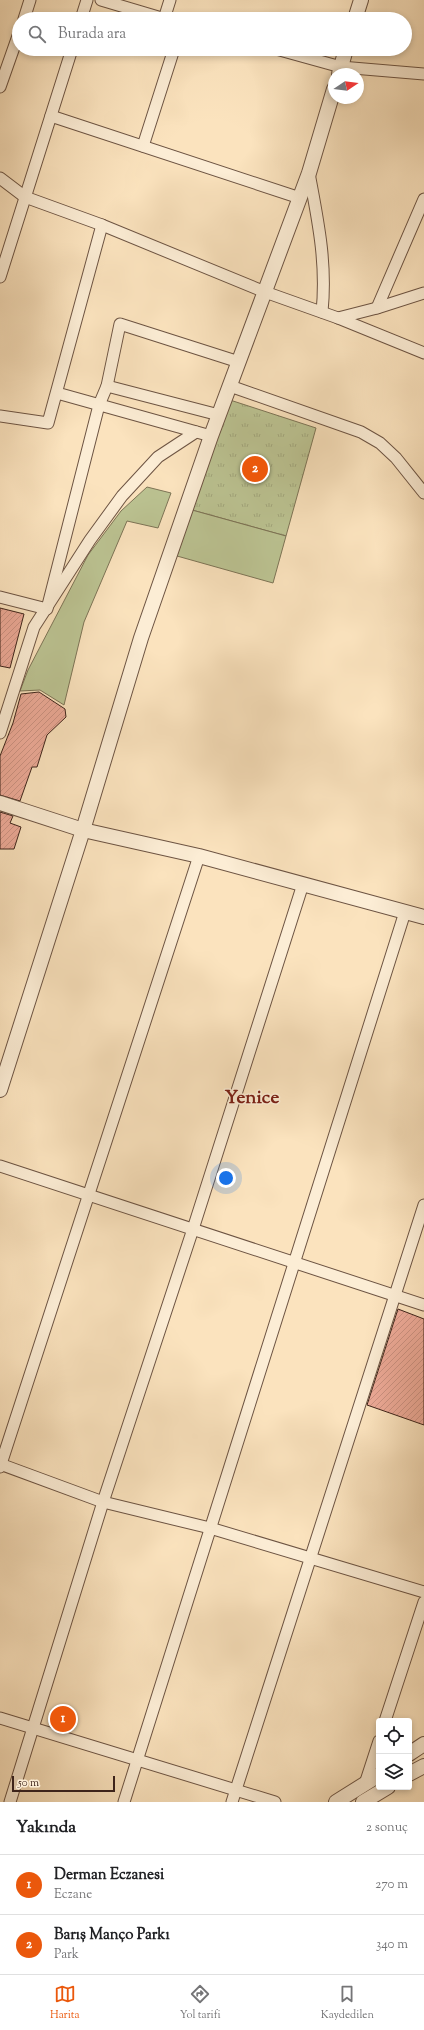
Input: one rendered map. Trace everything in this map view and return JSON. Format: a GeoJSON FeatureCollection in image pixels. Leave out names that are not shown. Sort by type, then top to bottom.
{"type":"FeatureCollection","features":[{"type":"Feature","properties":{"kind":"street"},"geometry":{"type":"LineString","coordinates":[[26,12],[30,0]]}},
{"type":"Feature","properties":{"kind":"street"},"geometry":{"type":"LineString","coordinates":[[83,12],[87,0]]}},
{"type":"Feature","properties":{"kind":"street"},"geometry":{"type":"LineString","coordinates":[[101,0],[141,12]]}},
{"type":"Feature","properties":{"kind":"street"},"geometry":{"type":"LineString","coordinates":[[167,12],[170,0]]}},
{"type":"Feature","properties":{"kind":"street"},"geometry":{"type":"LineString","coordinates":[[357,12],[361,0]]}},
{"type":"Feature","properties":{"kind":"street"},"geometry":{"type":"LineString","coordinates":[[0,87],[12,53]]}},
{"type":"Feature","properties":{"kind":"street"},"geometry":{"type":"LineString","coordinates":[[0,277],[70,56]]}},
{"type":"Feature","properties":{"kind":"street"},"geometry":{"type":"LineString","coordinates":[[143,146],[172,56]]}},
{"type":"Feature","properties":{"kind":"street"},"geometry":{"type":"LineString","coordinates":[[297,56],[334,68]]}},
{"type":"Feature","properties":{"kind":"street"},"geometry":{"type":"LineString","coordinates":[[341,68],[344,56]]}},
{"type":"Feature","properties":{"kind":"street"},"geometry":{"type":"LineString","coordinates":[[364,71],[424,74]]}},
{"type":"Feature","properties":{"kind":"street"},"geometry":{"type":"LineString","coordinates":[[0,1090],[83,830],[141,638],[211,436],[309,173],[330,104]]}},
{"type":"Feature","properties":{"kind":"street"},"geometry":{"type":"LineString","coordinates":[[51,116],[300,198]]}},
{"type":"Feature","properties":{"kind":"street"},"geometry":{"type":"LineString","coordinates":[[309,173],[322,238],[325,285],[322,312]]}},
{"type":"Feature","properties":{"kind":"street"},"geometry":{"type":"LineString","coordinates":[[0,178],[25,197],[102,225],[265,292],[338,318],[424,353]]}},
{"type":"Feature","properties":{"kind":"street"},"geometry":{"type":"LineString","coordinates":[[377,308],[424,199]]}},
{"type":"Feature","properties":{"kind":"street"},"geometry":{"type":"LineString","coordinates":[[0,416],[48,423],[102,225]]}},
{"type":"Feature","properties":{"kind":"street"},"geometry":{"type":"LineString","coordinates":[[338,318],[377,308],[424,293]]}},
{"type":"Feature","properties":{"kind":"street"},"geometry":{"type":"LineString","coordinates":[[47,609],[99,405],[107,386],[120,324],[239,362]]}},
{"type":"Feature","properties":{"kind":"street"},"geometry":{"type":"LineString","coordinates":[[107,386],[220,415]]}},
{"type":"Feature","properties":{"kind":"street"},"geometry":{"type":"LineString","coordinates":[[230,386],[360,432],[380,443],[396,458],[424,493]]}},
{"type":"Feature","properties":{"kind":"street"},"geometry":{"type":"LineString","coordinates":[[57,393],[211,436]]}},
{"type":"Feature","properties":{"kind":"street"},"geometry":{"type":"LineString","coordinates":[[0,733],[34,627],[90,540],[122,496],[158,457],[196,432]]}},
{"type":"Feature","properties":{"kind":"street"},"geometry":{"type":"LineString","coordinates":[[0,597],[47,609]]}},
{"type":"Feature","properties":{"kind":"street"},"geometry":{"type":"LineString","coordinates":[[0,803],[83,830],[199,856],[424,917]]}},
{"type":"Feature","properties":{"kind":"street"},"geometry":{"type":"LineString","coordinates":[[199,856],[0,1465],[102,1502],[210,1528],[424,1592]]}},
{"type":"Feature","properties":{"kind":"street"},"geometry":{"type":"LineString","coordinates":[[10,1802],[102,1502],[193,1229],[303,884]]}},
{"type":"Feature","properties":{"kind":"street"},"geometry":{"type":"LineString","coordinates":[[124,1802],[405,912]]}},
{"type":"Feature","properties":{"kind":"street"},"geometry":{"type":"LineString","coordinates":[[0,1166],[424,1304]]}},
{"type":"Feature","properties":{"kind":"street"},"geometry":{"type":"LineString","coordinates":[[232,1802],[312,1558],[424,1205]]}},
{"type":"Feature","properties":{"kind":"street"},"geometry":{"type":"LineString","coordinates":[[386,1718],[424,1602]]}},
{"type":"Feature","properties":{"kind":"street"},"geometry":{"type":"LineString","coordinates":[[0,1718],[275,1802]]}},
{"type":"Feature","properties":{"kind":"street"},"geometry":{"type":"LineString","coordinates":[[412,1752],[424,1744]]}},
{"type":"Feature","properties":{"kind":"street"},"geometry":{"type":"LineString","coordinates":[[365,1784],[376,1750]]}},
{"type":"Feature","properties":{"kind":"street"},"geometry":{"type":"LineString","coordinates":[[412,1772],[424,1766]]}},
{"type":"Feature","properties":{"kind":"street"},"geometry":{"type":"LineString","coordinates":[[336,1802],[376,1777]]}},
{"type":"Feature","properties":{"kind":"street"},"geometry":{"type":"LineString","coordinates":[[364,1802],[383,1790]]}},
{"type":"Feature","properties":{"kind":"green space"},"geometry":{"type":"Polygon","coordinates":[[[230,400],[316,428],[286,536],[192,510],[230,400]]]}},
{"type":"Feature","properties":{"kind":"green space"},"geometry":{"type":"Polygon","coordinates":[[[147,487],[171,493],[158,528],[127,521],[84,622],[64,705],[40,690],[20,691],[28,670],[88,555],[121,511],[147,487]]]}},
{"type":"Feature","properties":{"kind":"green space"},"geometry":{"type":"Polygon","coordinates":[[[192,510],[286,536],[273,583],[177,556],[192,510]]]}},
{"type":"Feature","properties":{"kind":"building"},"geometry":{"type":"Polygon","coordinates":[[[0,608],[24,614],[10,668],[0,666],[0,608]]]}},
{"type":"Feature","properties":{"kind":"building"},"geometry":{"type":"Polygon","coordinates":[[[39,692],[65,709],[66,717],[47,735],[37,767],[32,767],[20,801],[0,795],[0,756],[13,723],[21,694],[39,692]]]}},
{"type":"Feature","properties":{"kind":"building"},"geometry":{"type":"Polygon","coordinates":[[[0,812],[13,816],[10,823],[21,827],[14,849],[0,849],[0,812]]]}},
{"type":"Feature","properties":{"kind":"building"},"geometry":{"type":"Polygon","coordinates":[[[398,1309],[424,1319],[424,1425],[367,1405],[398,1309]]]}},
{"type":"Feature","properties":{"kind":"place","name":"Barış Manço Parkı"},"geometry":{"type":"Point","coordinates":[255,469]}},
{"type":"Feature","properties":{"kind":"place","name":"Derman Eczanesi"},"geometry":{"type":"Point","coordinates":[63,1719]}},
{"type":"Feature","properties":{"kind":"district","name":"Yenice"},"geometry":{"type":"Point","coordinates":[252,1098]}}]}
